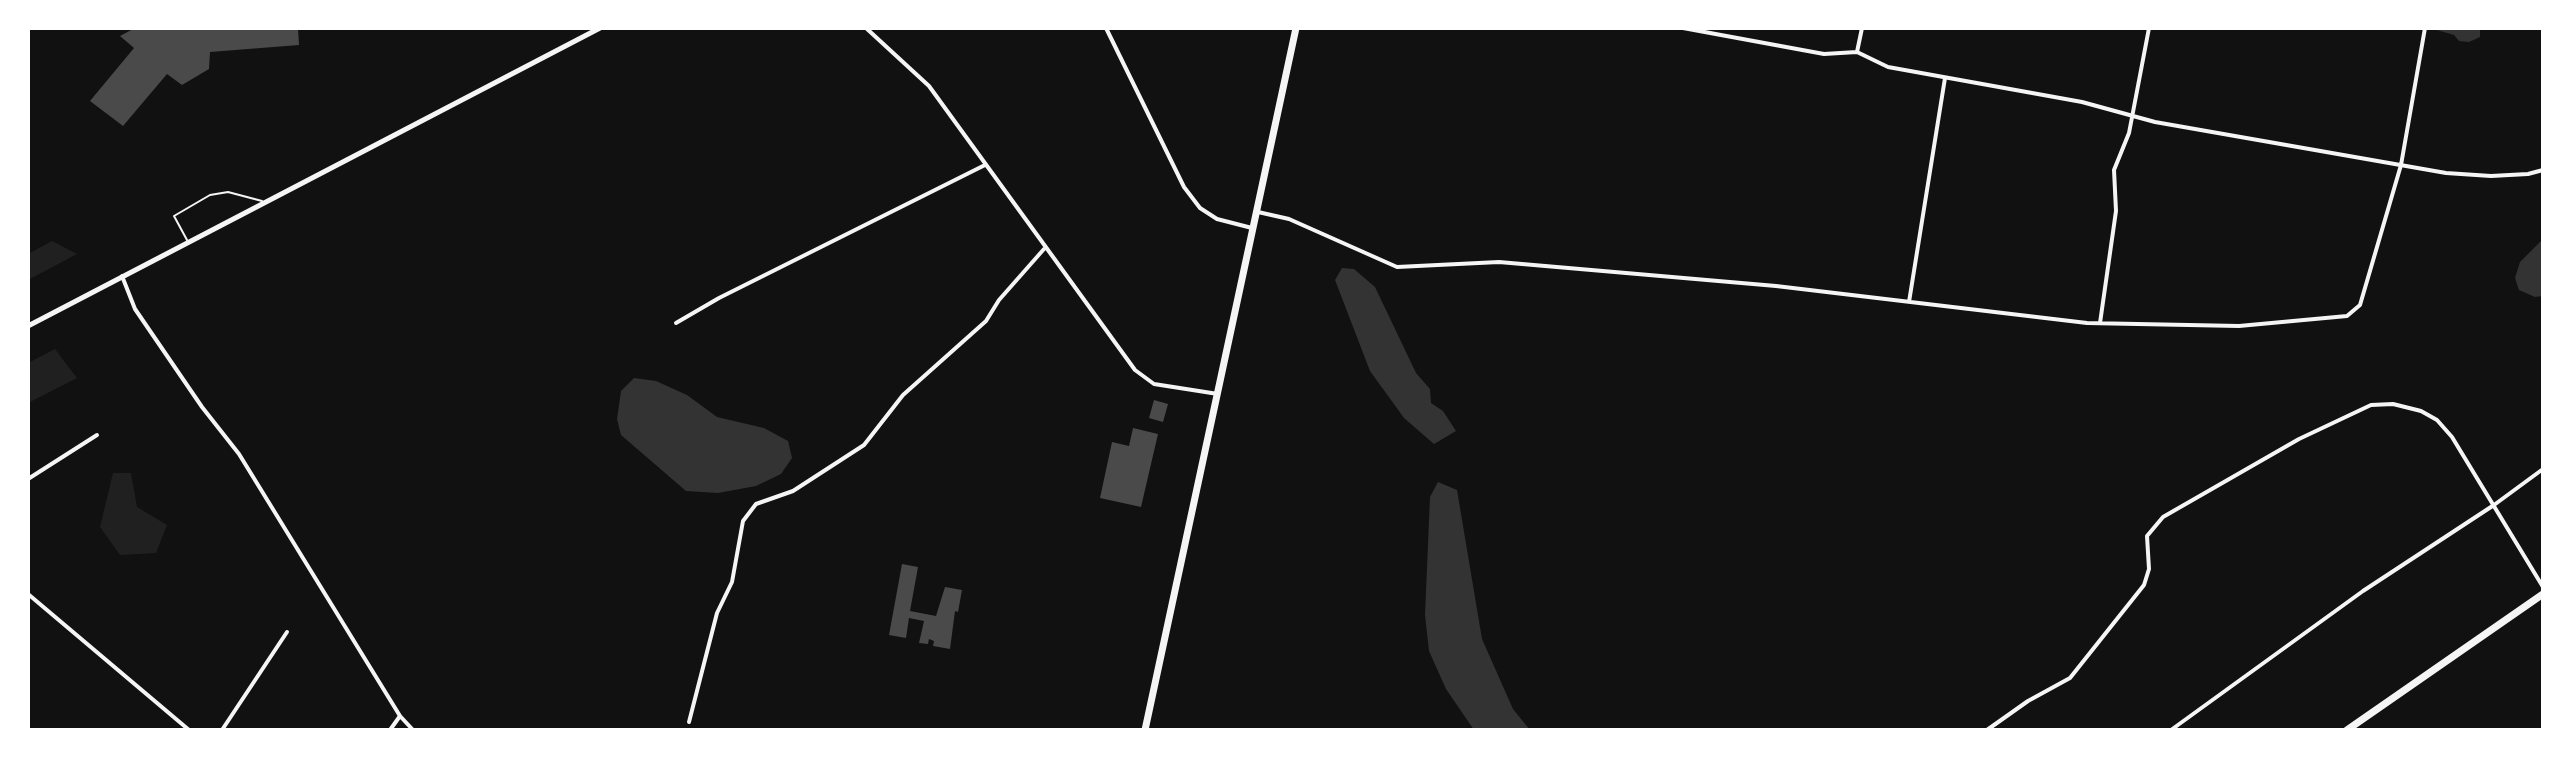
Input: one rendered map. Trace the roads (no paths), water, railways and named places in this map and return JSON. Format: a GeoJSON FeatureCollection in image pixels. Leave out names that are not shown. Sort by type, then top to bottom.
{"type":"FeatureCollection","features":[{"type":"Feature","properties":{"kind":"main road"},"geometry":{"type":"LineString","coordinates":[[1145,730],[1296,28]]}},
{"type":"Feature","properties":{"kind":"main road"},"geometry":{"type":"LineString","coordinates":[[2347,730],[2543,594]]}},
{"type":"Feature","properties":{"kind":"street"},"geometry":{"type":"LineString","coordinates":[[28,326],[600,28]]}},
{"type":"Feature","properties":{"kind":"street"},"geometry":{"type":"LineString","coordinates":[[866,28],[929,86],[1116,349],[1142,377],[1176,390],[1218,394]]}},
{"type":"Feature","properties":{"kind":"street"},"geometry":{"type":"LineString","coordinates":[[1106,28],[1184,187],[1200,208],[1217,219],[1254,229]]}},
{"type":"Feature","properties":{"kind":"street"},"geometry":{"type":"LineString","coordinates":[[1683,28],[1824,54],[1857,52],[1888,67],[2401,165],[2491,176],[2543,170]]}},
{"type":"Feature","properties":{"kind":"street"},"geometry":{"type":"LineString","coordinates":[[1857,52],[1862,28]]}},
{"type":"Feature","properties":{"kind":"street"},"geometry":{"type":"LineString","coordinates":[[2100,323],[2116,211],[2114,170],[2132,116],[2149,28]]}},
{"type":"Feature","properties":{"kind":"street"},"geometry":{"type":"LineString","coordinates":[[1258,212],[1289,219],[1397,267],[1499,262],[1776,286],[2100,323],[2239,326],[2347,316],[2360,305],[2401,165],[2425,28]]}},
{"type":"Feature","properties":{"kind":"street"},"geometry":{"type":"LineString","coordinates":[[1909,302],[1945,78]]}},
{"type":"Feature","properties":{"kind":"street"},"geometry":{"type":"LineString","coordinates":[[676,323],[719,298],[985,165]]}},
{"type":"Feature","properties":{"kind":"street"},"geometry":{"type":"LineString","coordinates":[[689,722],[717,613],[732,582],[743,521],[756,504],[793,491],[864,445],[911,387],[986,321],[999,300],[1044,249]]}},
{"type":"Feature","properties":{"kind":"street"},"geometry":{"type":"LineString","coordinates":[[122,276],[135,309],[202,407],[239,454],[400,716],[413,730]]}},
{"type":"Feature","properties":{"kind":"street"},"geometry":{"type":"LineString","coordinates":[[1987,730],[2028,701],[2070,678],[2144,585],[2149,569],[2147,536],[2163,517],[2299,439],[2371,405],[2393,404],[2421,411],[2437,420],[2452,437],[2543,587]]}},
{"type":"Feature","properties":{"kind":"street"},"geometry":{"type":"LineString","coordinates":[[28,479],[97,435]]}},
{"type":"Feature","properties":{"kind":"street"},"geometry":{"type":"LineString","coordinates":[[2171,730],[2363,591],[2543,469]]}},
{"type":"Feature","properties":{"kind":"street"},"geometry":{"type":"LineString","coordinates":[[28,594],[189,730]]}},
{"type":"Feature","properties":{"kind":"street"},"geometry":{"type":"LineString","coordinates":[[222,730],[287,632]]}},
{"type":"Feature","properties":{"kind":"street"},"geometry":{"type":"LineString","coordinates":[[390,730],[400,716]]}},
{"type":"Feature","properties":{"kind":"lane"},"geometry":{"type":"LineString","coordinates":[[187,241],[174,216],[210,195],[228,192],[263,201]]}}]}
